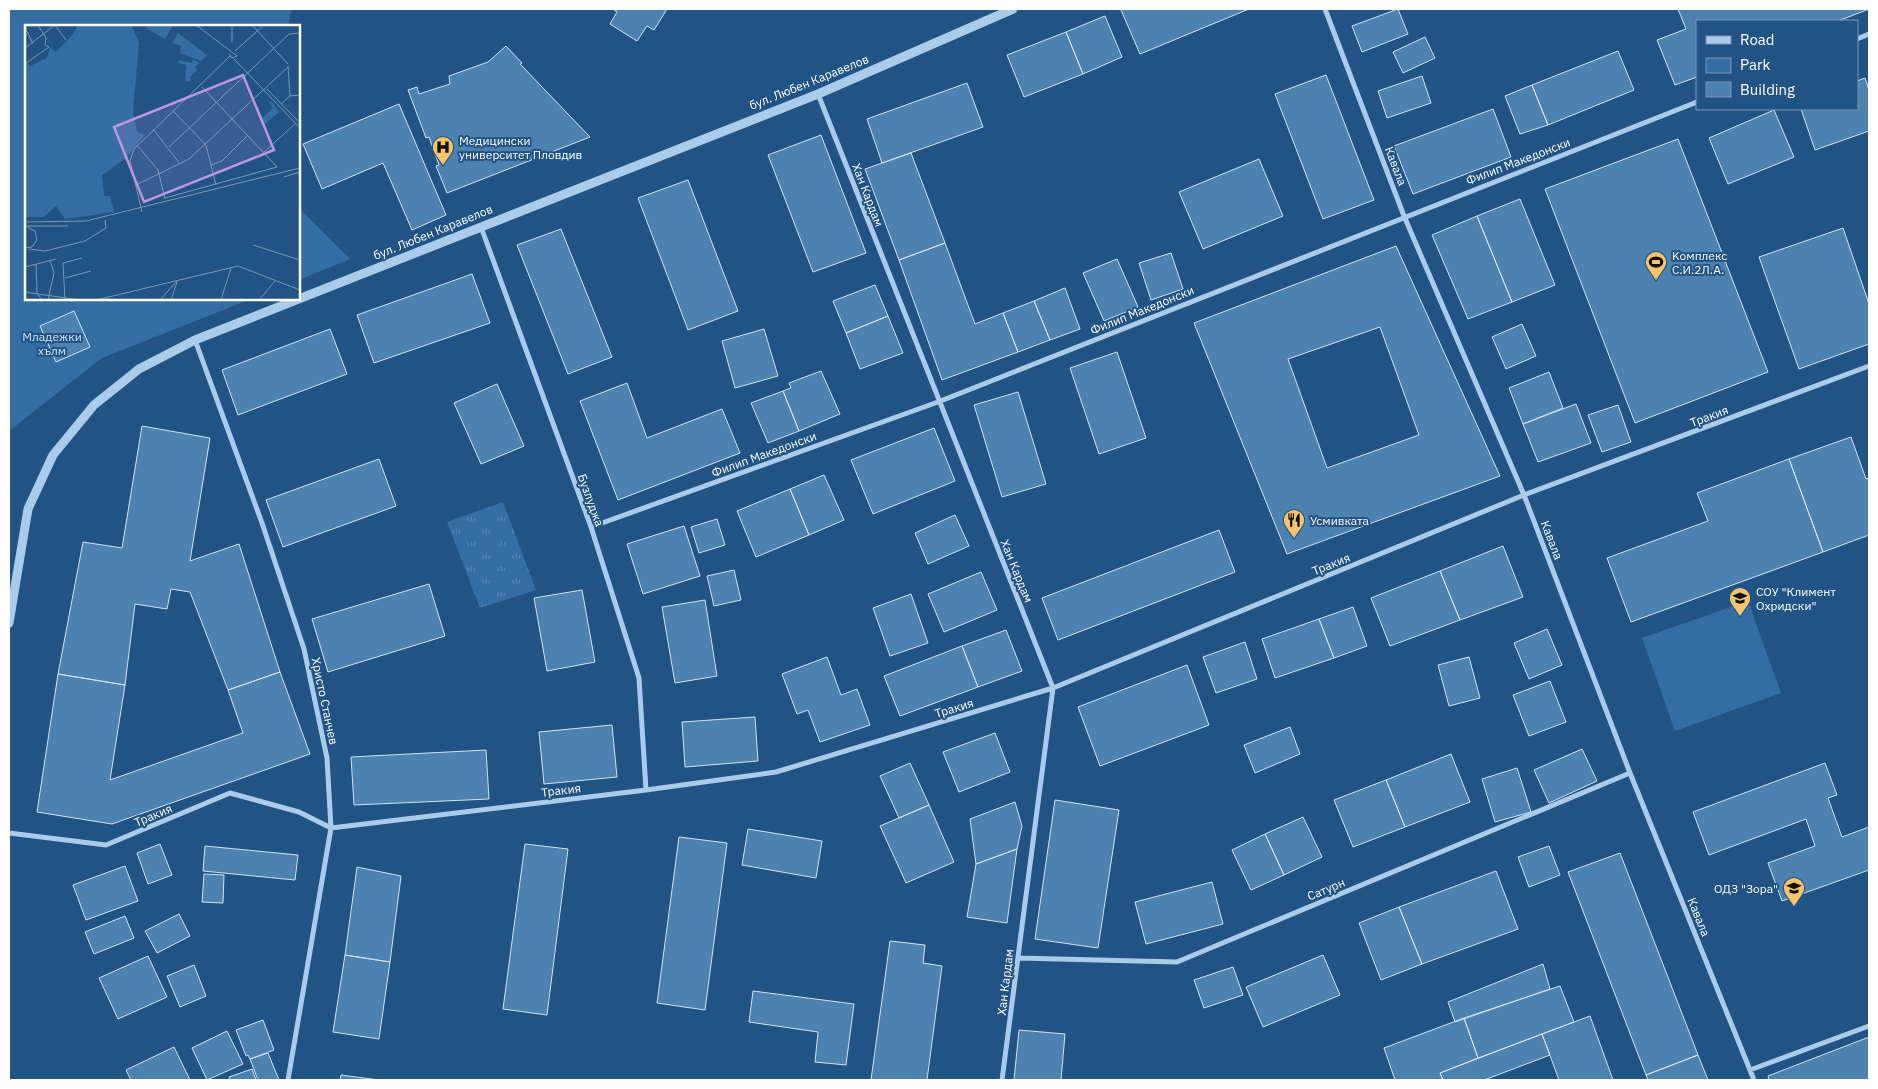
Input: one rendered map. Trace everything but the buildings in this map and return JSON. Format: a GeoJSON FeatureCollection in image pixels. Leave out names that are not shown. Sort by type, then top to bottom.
{"type":"FeatureCollection","features":[{"type":"Feature","properties":{"kind":"street","name":"бул. Любен Каравелов"},"geometry":{"type":"LineString","coordinates":[[300,298],[818,94],[1013,9]]}},
{"type":"Feature","properties":{"kind":"street","name":"Кавала"},"geometry":{"type":"LineString","coordinates":[[1325,9],[1404,216],[1524,496],[1630,773],[1754,1080]]}},
{"type":"Feature","properties":{"kind":"street","name":"Хан Кардам"},"geometry":{"type":"LineString","coordinates":[[818,94],[938,402],[1053,688],[1002,1080]]}},
{"type":"Feature","properties":{"kind":"street","name":"Филип Македонски"},"geometry":{"type":"LineString","coordinates":[[591,527],[938,402],[1404,216],[1696,102]]}},
{"type":"Feature","properties":{"kind":"street","name":"Бузлуджа"},"geometry":{"type":"LineString","coordinates":[[480,226],[591,527],[639,678],[646,790]]}},
{"type":"Feature","properties":{"kind":"street","name":"бул. Любен Каравелов"},"geometry":{"type":"LineString","coordinates":[[9,623],[28,509],[52,456],[94,405],[139,369],[195,340],[295,300]]}},
{"type":"Feature","properties":{"kind":"street","name":"Христо Станчев"},"geometry":{"type":"LineString","coordinates":[[195,340],[262,523],[304,649],[327,758],[332,828],[288,1080]]}},
{"type":"Feature","properties":{"kind":"street","name":"Тракия"},"geometry":{"type":"LineString","coordinates":[[9,833],[106,845],[230,793],[299,812],[332,828],[646,790],[776,772],[1053,688],[1524,496],[1869,366]]}},
{"type":"Feature","properties":{"kind":"street","name":"Сатурн"},"geometry":{"type":"LineString","coordinates":[[1018,958],[1177,962],[1630,773]]}},
{"type":"Feature","properties":{"kind":"street"},"geometry":{"type":"LineString","coordinates":[[1750,1070],[1869,1026]]}},
{"type":"Feature","properties":{"kind":"green space","name":"Младежки хълм"},"geometry":{"type":"Polygon","coordinates":[[[9,9],[292,9],[288,25],[25,25],[25,300],[248,300],[102,358],[9,431],[9,9]]]}},
{"type":"Feature","properties":{"kind":"green space"},"geometry":{"type":"Polygon","coordinates":[[[300,209],[350,259],[300,280],[300,209]]]}},
{"type":"Feature","properties":{"kind":"green space"},"geometry":{"type":"Polygon","coordinates":[[[503,502],[536,590],[480,608],[447,522],[503,502]]]}},
{"type":"Feature","properties":{"kind":"green space"},"geometry":{"type":"Polygon","coordinates":[[[1748,601],[1781,693],[1675,731],[1642,638],[1748,601]]]}},
{"type":"Feature","properties":{"kind":"place","name":"Медицински университет Пловдив"},"geometry":{"type":"Point","coordinates":[443,166]}},
{"type":"Feature","properties":{"kind":"place","name":"Kомплекс С.И.2Л.А."},"geometry":{"type":"Point","coordinates":[1656,281]}},
{"type":"Feature","properties":{"kind":"place","name":"Усмивката"},"geometry":{"type":"Point","coordinates":[1294,539]}},
{"type":"Feature","properties":{"kind":"place","name":"СОУ \"Климент Охридски\""},"geometry":{"type":"Point","coordinates":[1740,617]}},
{"type":"Feature","properties":{"kind":"place","name":"ОДЗ \"Зора\""},"geometry":{"type":"Point","coordinates":[1794,907]}}]}
